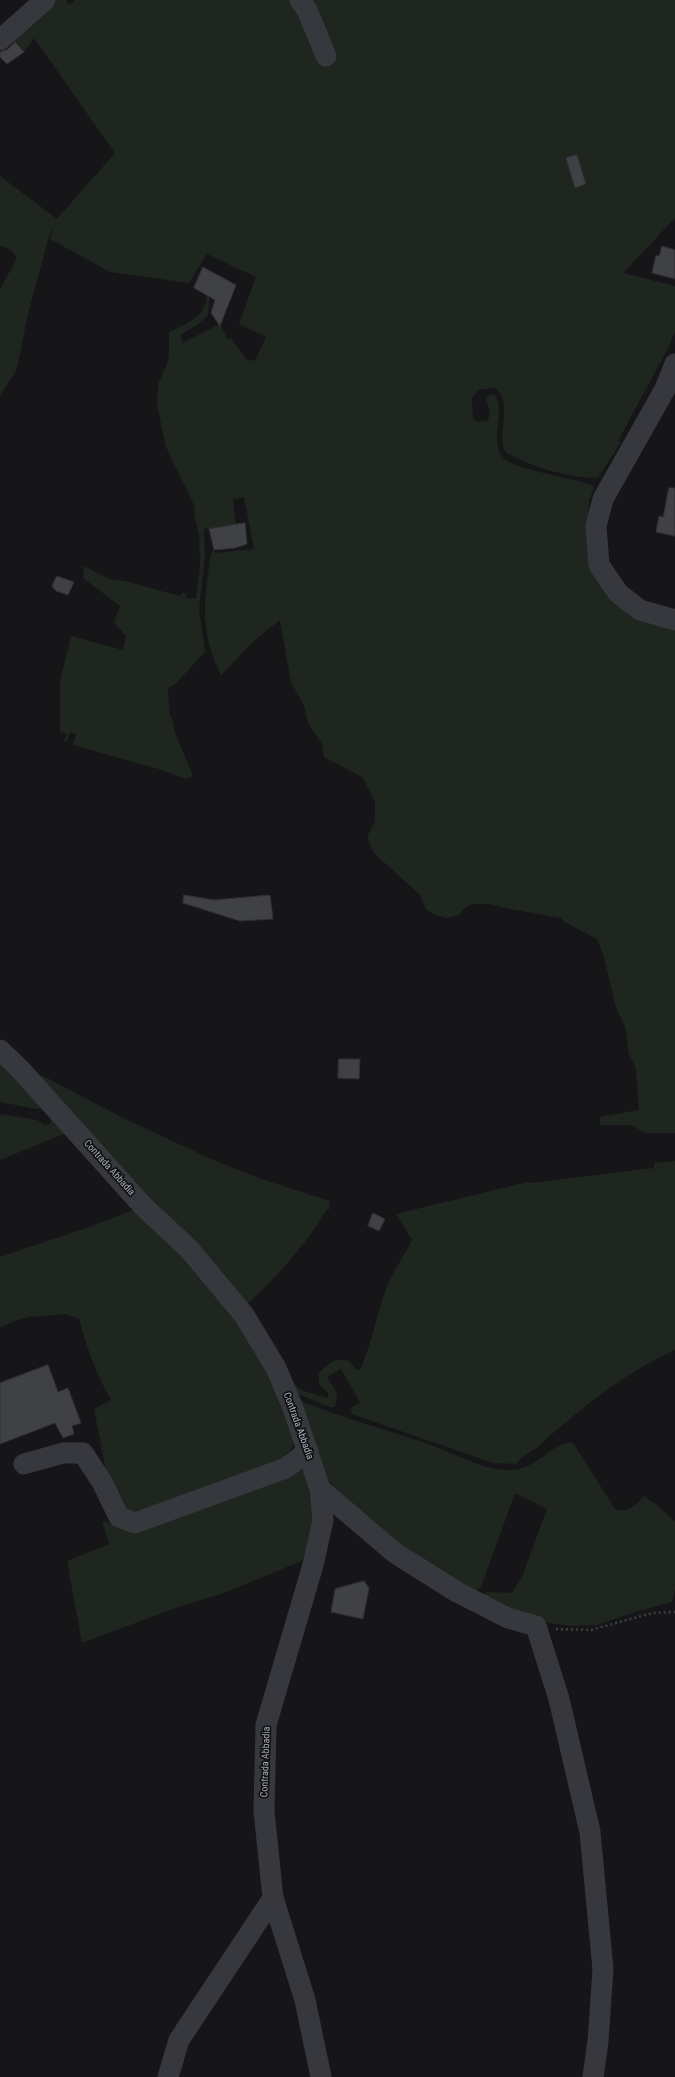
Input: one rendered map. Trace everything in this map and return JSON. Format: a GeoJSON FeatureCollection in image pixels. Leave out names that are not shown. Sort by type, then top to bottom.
{"type":"FeatureCollection","features":[{"type":"Feature","properties":{"kind":"street"},"geometry":{"type":"LineString","coordinates":[[0,40],[45,0]]}},
{"type":"Feature","properties":{"kind":"street"},"geometry":{"type":"LineString","coordinates":[[300,0],[307,10],[326,56]]}},
{"type":"Feature","properties":{"kind":"street"},"geometry":{"type":"LineString","coordinates":[[675,364],[665,389],[603,499],[596,526],[599,565],[618,593],[640,610],[675,620]]}},
{"type":"Feature","properties":{"kind":"street","name":"Contrada Abbadia"},"geometry":{"type":"LineString","coordinates":[[0,1050],[19,1068],[143,1206],[189,1249],[244,1315],[276,1368],[308,1451],[320,1489],[323,1520],[314,1565],[266,1725],[264,1811],[273,1898],[305,2000],[321,2077]]}},
{"type":"Feature","properties":{"kind":"street"},"geometry":{"type":"LineString","coordinates":[[24,1464],[63,1453],[83,1453],[102,1482],[119,1517],[135,1523],[286,1468],[308,1451]]}},
{"type":"Feature","properties":{"kind":"street"},"geometry":{"type":"LineString","coordinates":[[320,1489],[395,1553],[457,1592],[508,1618],[536,1626],[559,1699],[590,1832],[603,1969],[598,2041],[593,2077]]}},
{"type":"Feature","properties":{"kind":"street"},"geometry":{"type":"LineString","coordinates":[[168,2077],[179,2040],[273,1898]]}},
{"type":"Feature","properties":{"kind":"path"},"geometry":{"type":"LineString","coordinates":[[536,1626],[548,1629],[591,1630],[652,1613],[675,1612]]}},
{"type":"Feature","properties":{"kind":"shaded area"},"geometry":{"type":"Polygon","coordinates":[[[52,0],[66,0],[69,5],[75,0],[675,0],[675,218],[623,273],[675,286],[675,332],[666,352],[618,441],[621,442],[598,478],[587,478],[551,471],[506,453],[502,437],[504,404],[496,389],[490,388],[478,390],[472,398],[473,419],[477,422],[487,421],[490,412],[486,397],[490,394],[495,395],[499,409],[498,446],[500,453],[506,459],[516,465],[585,483],[594,487],[589,501],[588,533],[615,585],[675,618],[675,1133],[646,1133],[631,1125],[600,1125],[600,1117],[639,1110],[636,1069],[629,1054],[625,1026],[616,1008],[604,957],[597,939],[563,921],[561,918],[490,904],[472,904],[466,907],[459,915],[447,918],[435,915],[426,909],[420,895],[374,853],[368,840],[368,835],[375,821],[375,801],[362,777],[324,757],[322,744],[308,723],[304,706],[291,682],[280,620],[255,640],[221,675],[209,644],[206,629],[205,600],[211,553],[214,550],[214,553],[254,549],[244,497],[233,499],[236,525],[204,529],[205,558],[199,609],[205,652],[175,684],[168,688],[170,718],[172,718],[175,733],[193,776],[186,779],[159,769],[73,745],[76,734],[70,732],[67,741],[64,741],[67,734],[60,732],[60,681],[71,636],[123,650],[126,636],[114,622],[120,606],[83,578],[84,566],[109,579],[125,581],[179,596],[184,592],[188,599],[196,598],[200,565],[199,534],[194,505],[166,447],[157,405],[158,384],[169,356],[169,332],[190,322],[200,314],[206,301],[207,293],[210,295],[208,315],[197,325],[180,335],[183,343],[220,324],[228,340],[231,338],[246,359],[255,361],[266,337],[239,324],[256,277],[207,254],[189,283],[110,272],[50,239],[55,225],[49,236],[28,314],[16,371],[0,395],[0,289],[16,260],[16,257],[13,252],[0,245],[0,176],[57,219],[115,153],[34,38],[24,52],[10,37],[52,0]]]}},
{"type":"Feature","properties":{"kind":"shaded area"},"geometry":{"type":"Polygon","coordinates":[[[0,1060],[42,1108],[37,1109],[0,1102],[0,1060]]]}},
{"type":"Feature","properties":{"kind":"shaded area"},"geometry":{"type":"Polygon","coordinates":[[[32,1072],[47,1078],[123,1118],[211,1159],[261,1179],[330,1201],[329,1210],[327,1209],[319,1223],[300,1249],[267,1285],[244,1307],[32,1072]]]}},
{"type":"Feature","properties":{"kind":"shaded area"},"geometry":{"type":"Polygon","coordinates":[[[0,1114],[37,1120],[46,1126],[51,1123],[51,1120],[58,1120],[71,1131],[0,1160],[0,1114]]]}},
{"type":"Feature","properties":{"kind":"shaded area"},"geometry":{"type":"Polygon","coordinates":[[[675,1161],[675,1350],[639,1369],[605,1391],[516,1464],[493,1463],[352,1414],[351,1408],[360,1402],[341,1369],[327,1377],[337,1395],[334,1407],[330,1407],[298,1394],[294,1384],[301,1390],[327,1398],[329,1394],[319,1384],[319,1373],[336,1360],[349,1361],[357,1370],[360,1370],[368,1350],[386,1289],[412,1240],[396,1214],[528,1182],[531,1183],[654,1168],[654,1163],[675,1161]]]}},
{"type":"Feature","properties":{"kind":"shaded area"},"geometry":{"type":"Polygon","coordinates":[[[143,1206],[261,1351],[296,1438],[292,1448],[276,1465],[127,1515],[109,1486],[94,1409],[111,1400],[92,1361],[79,1319],[67,1314],[29,1317],[14,1321],[0,1328],[0,1257],[89,1227],[143,1206]]]}},
{"type":"Feature","properties":{"kind":"shaded area"},"geometry":{"type":"Polygon","coordinates":[[[301,1401],[428,1444],[479,1465],[500,1470],[520,1469],[537,1461],[559,1446],[566,1443],[573,1443],[615,1509],[624,1511],[628,1510],[644,1496],[658,1506],[675,1522],[675,1589],[672,1602],[638,1611],[597,1625],[572,1626],[534,1621],[480,1596],[487,1592],[512,1593],[523,1574],[547,1509],[515,1493],[481,1587],[473,1592],[390,1539],[350,1506],[323,1471],[301,1401]]]}},
{"type":"Feature","properties":{"kind":"shaded area"},"geometry":{"type":"Polygon","coordinates":[[[302,1469],[315,1500],[314,1545],[304,1560],[224,1593],[181,1606],[82,1643],[67,1561],[109,1544],[102,1521],[125,1527],[302,1469]]]}},
{"type":"Feature","properties":{"kind":"building"},"geometry":{"type":"Polygon","coordinates":[[[15,42],[24,52],[7,64],[0,57],[0,52],[8,49],[15,42]]]}},
{"type":"Feature","properties":{"kind":"building"},"geometry":{"type":"Polygon","coordinates":[[[577,155],[586,184],[575,188],[566,158],[577,155]]]}},
{"type":"Feature","properties":{"kind":"building"},"geometry":{"type":"Polygon","coordinates":[[[662,246],[675,250],[675,279],[652,273],[656,255],[659,256],[662,246]]]}},
{"type":"Feature","properties":{"kind":"building"},"geometry":{"type":"Polygon","coordinates":[[[203,267],[236,285],[220,326],[211,313],[215,300],[194,288],[203,267]]]}},
{"type":"Feature","properties":{"kind":"building"},"geometry":{"type":"Polygon","coordinates":[[[669,488],[675,488],[675,536],[656,532],[659,516],[663,517],[669,488]]]}},
{"type":"Feature","properties":{"kind":"building"},"geometry":{"type":"Polygon","coordinates":[[[245,523],[247,544],[235,548],[214,550],[209,529],[245,523]]]}},
{"type":"Feature","properties":{"kind":"building"},"geometry":{"type":"Polygon","coordinates":[[[57,576],[74,582],[68,595],[56,591],[52,586],[57,576]]]}},
{"type":"Feature","properties":{"kind":"building"},"geometry":{"type":"Polygon","coordinates":[[[184,895],[214,900],[270,895],[273,919],[240,921],[183,903],[184,895]]]}},
{"type":"Feature","properties":{"kind":"building"},"geometry":{"type":"Polygon","coordinates":[[[339,1059],[360,1059],[359,1079],[338,1078],[339,1059]]]}},
{"type":"Feature","properties":{"kind":"building"},"geometry":{"type":"Polygon","coordinates":[[[373,1213],[385,1219],[379,1231],[368,1226],[373,1213]]]}},
{"type":"Feature","properties":{"kind":"building"},"geometry":{"type":"Polygon","coordinates":[[[48,1365],[58,1392],[68,1388],[81,1423],[72,1426],[74,1434],[63,1438],[55,1423],[0,1444],[0,1383],[48,1365]]]}},
{"type":"Feature","properties":{"kind":"building"},"geometry":{"type":"Polygon","coordinates":[[[364,1581],[369,1588],[363,1619],[331,1612],[335,1589],[364,1581]]]}}]}
